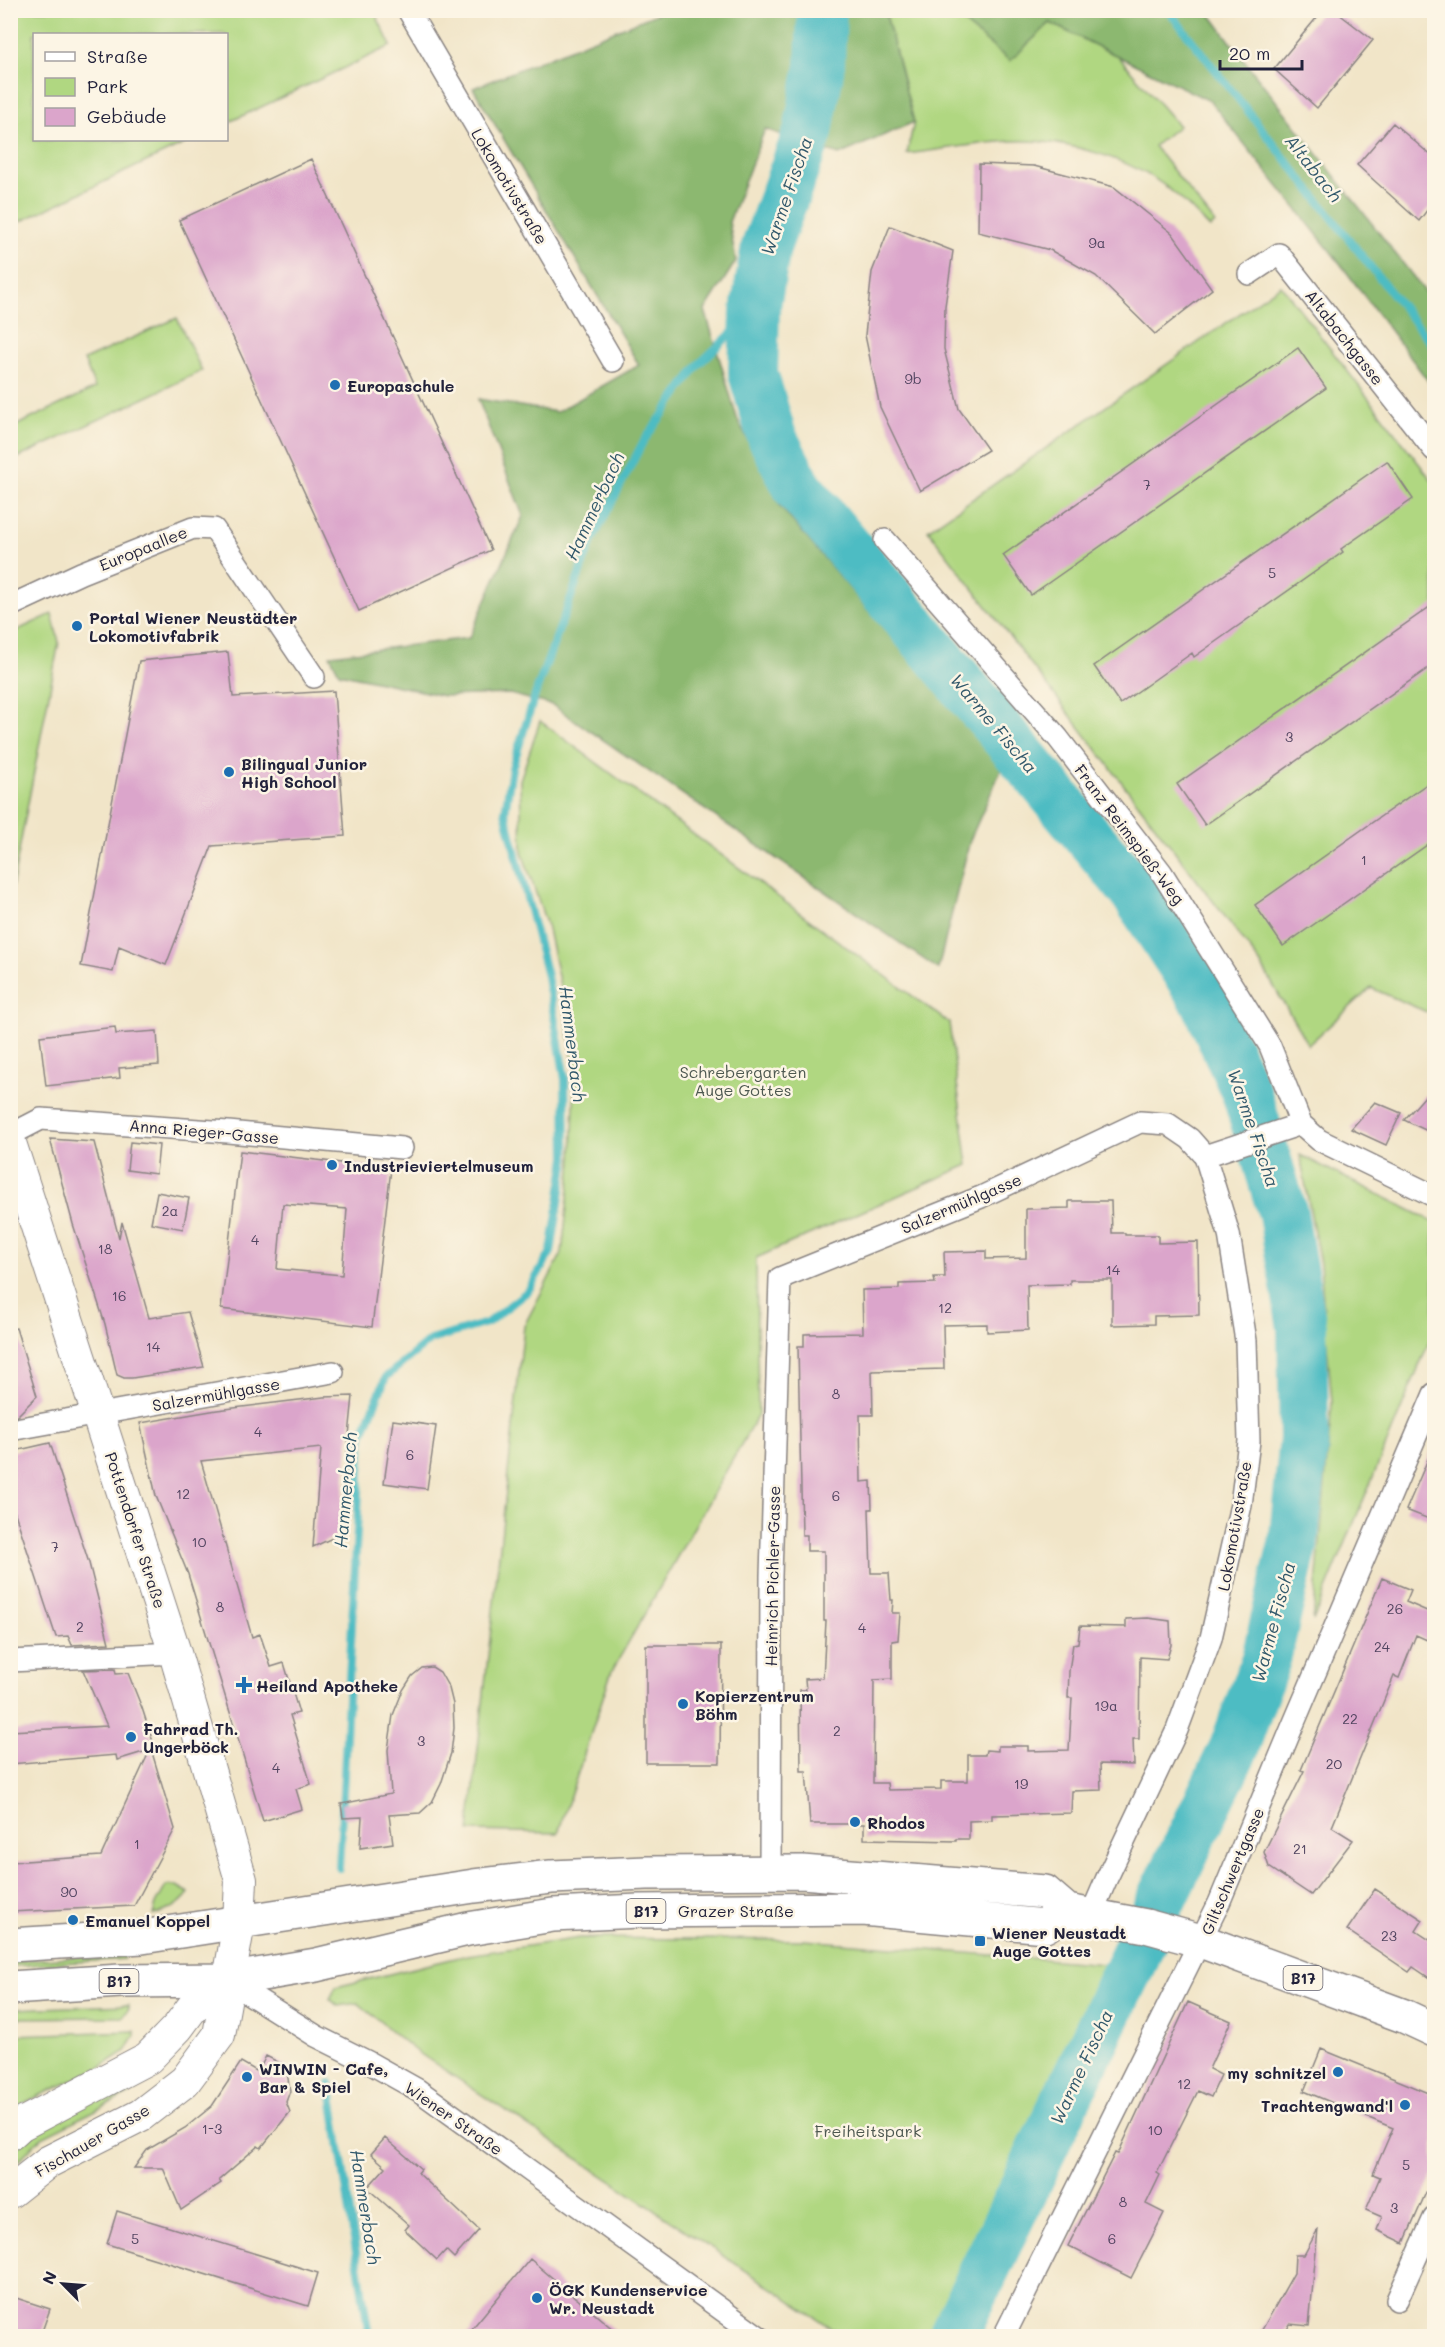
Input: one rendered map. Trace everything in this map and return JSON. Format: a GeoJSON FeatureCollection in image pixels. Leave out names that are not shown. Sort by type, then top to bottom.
{"type":"FeatureCollection","features":[{"type":"Feature","properties":{"kind":"main road","name":"Pottendorfer Straße"},"geometry":{"type":"LineString","coordinates":[[10,1143],[100,1415],[175,1653],[241,1880],[239,1923]]}},
{"type":"Feature","properties":{"kind":"main road","name":"B17"},"geometry":{"type":"LineString","coordinates":[[10,1944],[142,1937],[474,1886],[551,1877],[647,1873],[802,1872],[1045,1892],[1079,1913],[1127,1922],[1202,1941],[1404,2016],[1434,2030]]}},
{"type":"Feature","properties":{"kind":"main road","name":"Grazer Straße"},"geometry":{"type":"LineString","coordinates":[[227,1980],[316,1965],[468,1929],[553,1915],[639,1911],[863,1909],[1045,1926],[1079,1913]]}},
{"type":"Feature","properties":{"kind":"main road","name":"Fischauer Gasse"},"geometry":{"type":"LineString","coordinates":[[10,2192],[48,2162],[141,2115],[185,2081],[219,2036],[227,1980],[239,1923]]}},
{"type":"Feature","properties":{"kind":"main road","name":"B17"},"geometry":{"type":"LineString","coordinates":[[10,1988],[121,1981],[227,1980]]}},
{"type":"Feature","properties":{"kind":"main road"},"geometry":{"type":"LineString","coordinates":[[10,2134],[20,2125],[148,2058],[192,2008],[227,1980]]}},
{"type":"Feature","properties":{"kind":"street","name":"Lokomotivstraße"},"geometry":{"type":"LineString","coordinates":[[408,10],[613,361]]}},
{"type":"Feature","properties":{"kind":"street","name":"Altabachgasse"},"geometry":{"type":"LineString","coordinates":[[1249,274],[1278,254],[1434,450]]}},
{"type":"Feature","properties":{"kind":"street","name":"Europaallee"},"geometry":{"type":"LineString","coordinates":[[10,606],[81,573],[193,528],[214,530],[314,677]]}},
{"type":"Feature","properties":{"kind":"street","name":"Franz Reimspieß-Weg"},"geometry":{"type":"LineString","coordinates":[[885,540],[1058,738],[1162,873],[1270,1046],[1291,1127],[1434,1196]]}},
{"type":"Feature","properties":{"kind":"street","name":"Anna Rieger-Gasse"},"geometry":{"type":"LineString","coordinates":[[10,1135],[41,1119],[228,1132],[402,1148]]}},
{"type":"Feature","properties":{"kind":"street","name":"Lokomotivstraße"},"geometry":{"type":"LineString","coordinates":[[1079,1913],[1177,1730],[1208,1648],[1241,1505],[1249,1441],[1246,1341],[1229,1234],[1205,1156],[1190,1139],[1168,1124],[1140,1122]]}},
{"type":"Feature","properties":{"kind":"street","name":"Salzermühlgasse"},"geometry":{"type":"LineString","coordinates":[[780,1278],[981,1197],[1140,1122]]}},
{"type":"Feature","properties":{"kind":"street"},"geometry":{"type":"LineString","coordinates":[[1205,1156],[1291,1127]]}},
{"type":"Feature","properties":{"kind":"street","name":"Heinrich Pichler-Gasse"},"geometry":{"type":"LineString","coordinates":[[770,1873],[771,1576],[780,1278]]}},
{"type":"Feature","properties":{"kind":"street","name":"Salzermühlgasse"},"geometry":{"type":"LineString","coordinates":[[10,1430],[333,1372]]}},
{"type":"Feature","properties":{"kind":"street","name":"Giltschwertgasse"},"geometry":{"type":"LineString","coordinates":[[1004,2337],[1202,1941],[1428,1426],[1434,1394]]}},
{"type":"Feature","properties":{"kind":"street"},"geometry":{"type":"LineString","coordinates":[[10,1661],[175,1653]]}},
{"type":"Feature","properties":{"kind":"street","name":"Wiener Straße"},"geometry":{"type":"LineString","coordinates":[[227,1980],[316,2036],[418,2090],[758,2337]]}},
{"type":"Feature","properties":{"kind":"street"},"geometry":{"type":"LineString","coordinates":[[1397,2300],[1434,2218]]}},
{"type":"Feature","properties":{"kind":"green space"},"geometry":{"type":"Polygon","coordinates":[[[11,10],[374,11],[391,46],[228,123],[228,33],[33,33],[33,141],[190,141],[11,226],[11,10]]]}},
{"type":"Feature","properties":{"kind":"green space"},"geometry":{"type":"Polygon","coordinates":[[[666,10],[885,11],[914,122],[839,155],[765,129],[729,222],[736,261],[705,310],[737,418],[780,506],[1002,768],[970,840],[938,969],[552,705],[510,694],[444,696],[339,673],[330,655],[469,638],[523,516],[478,399],[557,412],[639,365],[473,88],[666,10]]]}},
{"type":"Feature","properties":{"kind":"green space"},"geometry":{"type":"Polygon","coordinates":[[[885,11],[949,11],[1010,60],[1050,23],[1118,56],[1179,126],[1154,146],[1215,223],[1210,228],[1175,194],[1136,168],[1095,152],[1073,147],[1031,141],[1011,141],[907,154],[914,122],[885,11]]]}},
{"type":"Feature","properties":{"kind":"green space"},"geometry":{"type":"Polygon","coordinates":[[[949,11],[1208,11],[1434,303],[1434,389],[1339,262],[1210,101],[1050,23],[1010,61],[949,11]]]}},
{"type":"Feature","properties":{"kind":"green space"},"geometry":{"type":"Polygon","coordinates":[[[1281,285],[1434,483],[1434,1015],[1371,988],[1308,1045],[1259,961],[928,530],[1281,285]]]}},
{"type":"Feature","properties":{"kind":"green space"},"geometry":{"type":"Polygon","coordinates":[[[177,318],[202,371],[11,461],[11,428],[95,388],[84,360],[177,318]]]}},
{"type":"Feature","properties":{"kind":"green space"},"geometry":{"type":"Polygon","coordinates":[[[52,614],[59,642],[11,892],[11,633],[52,614]]]}},
{"type":"Feature","properties":{"kind":"green space","name":"Schrebergarten Auge Gottes"},"geometry":{"type":"Polygon","coordinates":[[[540,721],[949,1023],[968,1165],[756,1258],[758,1415],[611,1673],[558,1833],[469,1831],[524,1326],[562,1253],[572,1161],[575,1070],[548,929],[522,852],[520,780],[540,721]]]}},
{"type":"Feature","properties":{"kind":"green space"},"geometry":{"type":"Polygon","coordinates":[[[1300,1155],[1434,1222],[1434,1330],[1313,1621],[1332,1403],[1320,1264],[1300,1155]]]}},
{"type":"Feature","properties":{"kind":"green space"},"geometry":{"type":"Polygon","coordinates":[[[166,1886],[177,1886],[189,1893],[173,1907],[153,1915],[156,1904],[166,1886]]]}},
{"type":"Feature","properties":{"kind":"green space","name":"Freiheitspark"},"geometry":{"type":"Polygon","coordinates":[[[580,1938],[804,1940],[1105,1964],[1148,1977],[974,2336],[844,2336],[413,2049],[358,2003],[338,2006],[330,1999],[336,1987],[468,1955],[580,1938]]]}},
{"type":"Feature","properties":{"kind":"green space"},"geometry":{"type":"Polygon","coordinates":[[[124,1954],[124,1959],[11,1966],[11,1961],[124,1954]]]}},
{"type":"Feature","properties":{"kind":"green space"},"geometry":{"type":"Polygon","coordinates":[[[128,2005],[128,2010],[123,2017],[11,2018],[11,2009],[128,2005]]]}},
{"type":"Feature","properties":{"kind":"green space"},"geometry":{"type":"Polygon","coordinates":[[[135,2031],[135,2036],[126,2051],[101,2067],[28,2101],[11,2113],[19,2065],[14,2035],[135,2031]]]}},
{"type":"Feature","properties":{"kind":"green space"},"geometry":{"type":"Polygon","coordinates":[[[181,2041],[187,2043],[161,2071],[136,2090],[42,2137],[11,2168],[10,2153],[20,2142],[181,2041]]]}},
{"type":"Feature","properties":{"kind":"building"},"geometry":{"type":"Polygon","coordinates":[[[1323,10],[1334,10],[1373,40],[1317,108],[1274,69],[1323,10]]]}},
{"type":"Feature","properties":{"kind":"building"},"geometry":{"type":"Polygon","coordinates":[[[1393,123],[1434,158],[1434,201],[1419,221],[1357,165],[1393,123]]]}},
{"type":"Feature","properties":{"kind":"building","name":"Europaschule"},"geometry":{"type":"Polygon","coordinates":[[[311,159],[491,550],[359,611],[179,220],[311,159]]]}},
{"type":"Feature","properties":{"kind":"building"},"geometry":{"type":"Polygon","coordinates":[[[979,164],[1034,166],[1114,187],[1172,233],[1212,289],[1155,334],[1096,276],[1050,250],[978,232],[979,164]]]}},
{"type":"Feature","properties":{"kind":"building"},"geometry":{"type":"Polygon","coordinates":[[[890,226],[953,251],[945,306],[944,349],[959,409],[988,450],[920,491],[880,407],[865,335],[872,272],[890,226]]]}},
{"type":"Feature","properties":{"kind":"building"},"geometry":{"type":"Polygon","coordinates":[[[1298,348],[1326,388],[1031,595],[1003,555],[1298,348]]]}},
{"type":"Feature","properties":{"kind":"building"},"geometry":{"type":"Polygon","coordinates":[[[1387,461],[1413,499],[1341,549],[1343,552],[1194,657],[1192,653],[1120,704],[1094,666],[1387,461]]]}},
{"type":"Feature","properties":{"kind":"building"},"geometry":{"type":"Polygon","coordinates":[[[1434,604],[1434,664],[1205,825],[1177,784],[1434,604]]]}},
{"type":"Feature","properties":{"kind":"building","name":"Bilingual Junior High School"},"geometry":{"type":"Polygon","coordinates":[[[228,652],[233,697],[334,691],[345,836],[212,846],[166,965],[119,946],[113,972],[81,966],[139,661],[228,652]]]}},
{"type":"Feature","properties":{"kind":"building"},"geometry":{"type":"Polygon","coordinates":[[[1434,779],[1434,840],[1283,946],[1255,905],[1434,779]]]}},
{"type":"Feature","properties":{"kind":"building"},"geometry":{"type":"Polygon","coordinates":[[[115,1027],[116,1034],[157,1031],[159,1065],[119,1068],[120,1078],[46,1086],[40,1036],[115,1027]]]}},
{"type":"Feature","properties":{"kind":"building"},"geometry":{"type":"Polygon","coordinates":[[[1434,1086],[1434,1134],[1404,1120],[1434,1086]]]}},
{"type":"Feature","properties":{"kind":"building"},"geometry":{"type":"Polygon","coordinates":[[[1375,1102],[1401,1113],[1386,1145],[1351,1129],[1375,1102]]]}},
{"type":"Feature","properties":{"kind":"building"},"geometry":{"type":"Polygon","coordinates":[[[50,1139],[94,1142],[119,1238],[122,1222],[149,1318],[188,1312],[204,1367],[132,1378],[117,1375],[105,1324],[73,1224],[50,1139]]]}},
{"type":"Feature","properties":{"kind":"building"},"geometry":{"type":"Polygon","coordinates":[[[130,1142],[159,1145],[156,1174],[127,1170],[130,1142]]]}},
{"type":"Feature","properties":{"kind":"building"},"geometry":{"type":"Polygon","coordinates":[[[240,1151],[391,1169],[372,1327],[221,1309],[240,1151]],[[283,1204],[277,1269],[342,1275],[347,1209],[283,1204]]]}},
{"type":"Feature","properties":{"kind":"building"},"geometry":{"type":"Polygon","coordinates":[[[157,1192],[189,1198],[183,1229],[151,1223],[157,1192]]]}},
{"type":"Feature","properties":{"kind":"building"},"geometry":{"type":"Polygon","coordinates":[[[1069,1201],[1111,1201],[1112,1233],[1158,1235],[1158,1243],[1198,1242],[1199,1315],[1154,1316],[1154,1324],[1112,1325],[1112,1280],[1070,1280],[1070,1284],[1027,1285],[1028,1330],[987,1332],[987,1324],[943,1325],[944,1369],[872,1371],[873,1415],[860,1415],[861,1482],[871,1481],[872,1509],[869,1509],[871,1573],[889,1573],[891,1600],[893,1600],[892,1613],[900,1613],[898,1640],[892,1641],[892,1679],[874,1680],[873,1783],[887,1783],[888,1790],[941,1789],[941,1781],[968,1781],[968,1755],[985,1755],[986,1750],[998,1751],[998,1746],[1028,1746],[1028,1751],[1069,1750],[1072,1698],[1068,1698],[1069,1671],[1073,1644],[1078,1643],[1080,1626],[1126,1627],[1126,1619],[1148,1618],[1170,1621],[1171,1645],[1167,1659],[1140,1657],[1139,1739],[1133,1739],[1134,1765],[1100,1764],[1101,1790],[1072,1791],[1071,1813],[992,1815],[992,1820],[969,1821],[969,1839],[956,1839],[956,1841],[864,1839],[864,1824],[810,1824],[806,1771],[801,1771],[800,1690],[806,1690],[805,1679],[823,1678],[826,1621],[824,1621],[824,1551],[807,1551],[807,1535],[802,1535],[798,1346],[804,1346],[804,1334],[863,1333],[862,1290],[899,1289],[899,1284],[935,1283],[934,1277],[945,1277],[944,1252],[986,1251],[986,1259],[1026,1258],[1026,1209],[1069,1208],[1069,1201]]]}},
{"type":"Feature","properties":{"kind":"building"},"geometry":{"type":"Polygon","coordinates":[[[16,1328],[37,1396],[17,1416],[10,1417],[10,1329],[16,1328]]]}},
{"type":"Feature","properties":{"kind":"building"},"geometry":{"type":"Polygon","coordinates":[[[353,1396],[339,1535],[313,1547],[321,1448],[201,1461],[252,1637],[260,1634],[271,1667],[284,1663],[299,1713],[290,1715],[311,1784],[296,1789],[302,1809],[263,1821],[188,1574],[156,1496],[140,1423],[217,1410],[324,1397],[353,1396]]]}},
{"type":"Feature","properties":{"kind":"building"},"geometry":{"type":"Polygon","coordinates":[[[393,1420],[436,1426],[427,1489],[384,1483],[393,1420]]]}},
{"type":"Feature","properties":{"kind":"building"},"geometry":{"type":"Polygon","coordinates":[[[50,1443],[89,1563],[109,1643],[72,1645],[68,1636],[56,1637],[10,1498],[10,1452],[50,1443]]]}},
{"type":"Feature","properties":{"kind":"building"},"geometry":{"type":"Polygon","coordinates":[[[1434,1445],[1434,1521],[1406,1510],[1434,1445]]]}},
{"type":"Feature","properties":{"kind":"building"},"geometry":{"type":"Polygon","coordinates":[[[1382,1578],[1411,1590],[1406,1602],[1434,1614],[1434,1622],[1427,1640],[1416,1635],[1399,1678],[1394,1676],[1332,1827],[1353,1840],[1311,1895],[1269,1867],[1264,1852],[1304,1771],[1301,1770],[1382,1578]]]}},
{"type":"Feature","properties":{"kind":"building","name":"Kopierzentrum Böhm"},"geometry":{"type":"Polygon","coordinates":[[[646,1645],[721,1645],[720,1763],[646,1763],[646,1645]]]}},
{"type":"Feature","properties":{"kind":"building"},"geometry":{"type":"Polygon","coordinates":[[[432,1667],[440,1672],[449,1688],[453,1704],[454,1728],[451,1753],[441,1784],[432,1802],[420,1813],[389,1815],[393,1843],[360,1848],[362,1817],[343,1818],[341,1804],[391,1794],[388,1750],[393,1715],[403,1690],[412,1676],[422,1668],[432,1667]]]}},
{"type":"Feature","properties":{"kind":"building"},"geometry":{"type":"Polygon","coordinates":[[[115,1669],[116,1674],[128,1673],[142,1708],[155,1748],[151,1749],[175,1829],[134,1906],[10,1912],[10,1862],[101,1856],[150,1750],[117,1760],[116,1755],[10,1764],[10,1731],[107,1726],[83,1670],[115,1669]]]}},
{"type":"Feature","properties":{"kind":"building"},"geometry":{"type":"Polygon","coordinates":[[[1375,1889],[1423,1920],[1416,1931],[1434,1943],[1434,1981],[1413,1967],[1409,1972],[1347,1930],[1375,1889]]]}},
{"type":"Feature","properties":{"kind":"building"},"geometry":{"type":"Polygon","coordinates":[[[1188,2002],[1231,2021],[1209,2069],[1221,2075],[1211,2097],[1198,2091],[1157,2173],[1160,2175],[1146,2204],[1164,2213],[1131,2278],[1068,2246],[1115,2153],[1118,2154],[1188,2002]]]}},
{"type":"Feature","properties":{"kind":"building"},"geometry":{"type":"Polygon","coordinates":[[[1321,2049],[1434,2095],[1434,2174],[1404,2243],[1377,2230],[1382,2217],[1366,2210],[1380,2177],[1373,2174],[1393,2128],[1304,2091],[1321,2049]]]}},
{"type":"Feature","properties":{"kind":"building"},"geometry":{"type":"Polygon","coordinates":[[[266,2056],[286,2066],[290,2091],[286,2102],[290,2112],[261,2148],[258,2146],[219,2180],[221,2183],[181,2210],[163,2168],[134,2168],[147,2150],[185,2128],[212,2106],[241,2062],[258,2072],[266,2056]]]}},
{"type":"Feature","properties":{"kind":"building"},"geometry":{"type":"Polygon","coordinates":[[[385,2138],[421,2169],[418,2173],[479,2230],[454,2258],[446,2250],[437,2260],[405,2230],[409,2225],[367,2188],[386,2167],[371,2154],[385,2138]]]}},
{"type":"Feature","properties":{"kind":"building"},"geometry":{"type":"Polygon","coordinates":[[[117,2211],[318,2273],[308,2306],[107,2244],[117,2211]]]}},
{"type":"Feature","properties":{"kind":"building"},"geometry":{"type":"Polygon","coordinates":[[[1318,2229],[1309,2326],[1290,2324],[1283,2337],[1258,2337],[1294,2273],[1295,2255],[1304,2255],[1318,2229]]]}},
{"type":"Feature","properties":{"kind":"building","name":"ÖGK Kundenservice Wr. Neustadt"},"geometry":{"type":"Polygon","coordinates":[[[530,2259],[622,2337],[465,2337],[530,2259]]]}},
{"type":"Feature","properties":{"kind":"building"},"geometry":{"type":"Polygon","coordinates":[[[10,2296],[50,2309],[40,2337],[29,2337],[10,2330],[10,2296]]]}},
{"type":"Feature","properties":{"kind":"waterway","name":"Warme Fischa"},"geometry":{"type":"LineString","coordinates":[[822,10],[820,66],[808,132],[766,247],[755,311],[753,373],[772,437],[798,488],[1133,890],[1205,1000],[1247,1095],[1283,1214],[1302,1327],[1304,1439],[1293,1545],[1266,1659],[1234,1748],[953,2336]]}},
{"type":"Feature","properties":{"kind":"waterway","name":"Altabach"},"geometry":{"type":"LineString","coordinates":[[1168,10],[1434,347]]}},
{"type":"Feature","properties":{"kind":"waterway","name":"Hammerbach"},"geometry":{"type":"LineString","coordinates":[[339,1868],[362,1436],[386,1377],[430,1340],[487,1323],[528,1291],[551,1252],[566,1158],[565,1079],[547,976],[505,812],[512,768],[537,689],[591,543],[643,442],[699,364],[755,311]]}},
{"type":"Feature","properties":{"kind":"waterway","name":"Hammerbach"},"geometry":{"type":"LineString","coordinates":[[330,2083],[369,2336]]}},
{"type":"Feature","properties":{"kind":"place","name":"Europaschule"},"geometry":{"type":"Point","coordinates":[335,385]}},
{"type":"Feature","properties":{"kind":"place","name":"Portal Wiener Neustädter Lokomotivfabrik"},"geometry":{"type":"Point","coordinates":[77,626]}},
{"type":"Feature","properties":{"kind":"place","name":"Bilingual Junior High School"},"geometry":{"type":"Point","coordinates":[229,772]}},
{"type":"Feature","properties":{"kind":"place","name":"Industrieviertelmuseum"},"geometry":{"type":"Point","coordinates":[332,1165]}},
{"type":"Feature","properties":{"kind":"place","name":"Heiland Apotheke"},"geometry":{"type":"Point","coordinates":[244,1685]}},
{"type":"Feature","properties":{"kind":"place","name":"Kopierzentrum Böhm"},"geometry":{"type":"Point","coordinates":[683,1704]}},
{"type":"Feature","properties":{"kind":"place","name":"Fahrrad Th. Ungerböck"},"geometry":{"type":"Point","coordinates":[131,1737]}},
{"type":"Feature","properties":{"kind":"place","name":"Rhodos"},"geometry":{"type":"Point","coordinates":[855,1822]}},
{"type":"Feature","properties":{"kind":"place","name":"Emanuel Koppel"},"geometry":{"type":"Point","coordinates":[73,1920]}},
{"type":"Feature","properties":{"kind":"place","name":"Wiener Neustadt Auge Gottes"},"geometry":{"type":"Point","coordinates":[980,1941]}},
{"type":"Feature","properties":{"kind":"place","name":"my schnitzel"},"geometry":{"type":"Point","coordinates":[1338,2072]}},
{"type":"Feature","properties":{"kind":"place","name":"WINWIN - Cafe, Bar & Spiel"},"geometry":{"type":"Point","coordinates":[247,2077]}},
{"type":"Feature","properties":{"kind":"place","name":"Trachtengwand'l"},"geometry":{"type":"Point","coordinates":[1405,2105]}},
{"type":"Feature","properties":{"kind":"place","name":"ÖGK Kundenservice Wr. Neustadt"},"geometry":{"type":"Point","coordinates":[537,2298]}}]}
